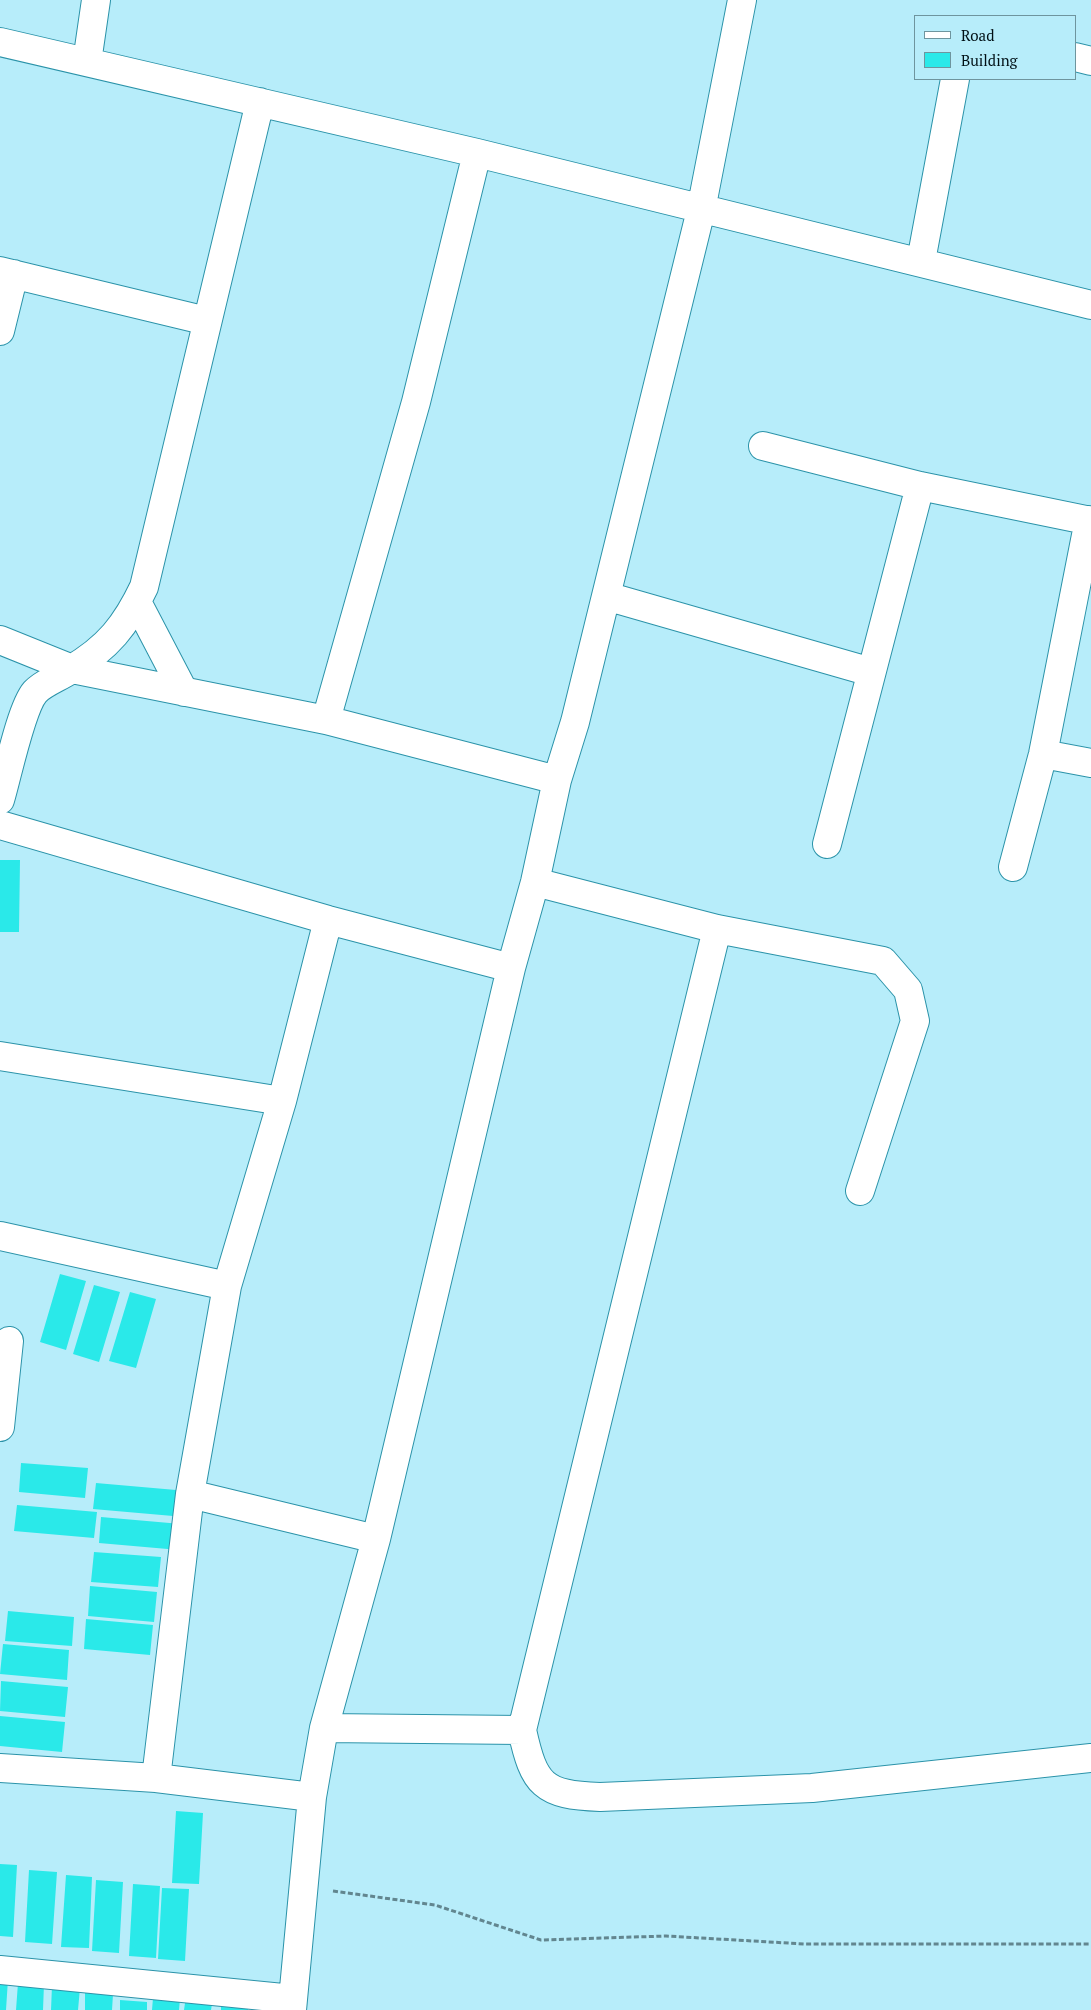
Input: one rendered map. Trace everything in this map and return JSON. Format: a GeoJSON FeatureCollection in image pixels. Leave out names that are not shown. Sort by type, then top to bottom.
{"type":"FeatureCollection","features":[{"type":"Feature","properties":{"kind":"street"},"geometry":{"type":"LineString","coordinates":[[87,62],[96,0]]}},
{"type":"Feature","properties":{"kind":"street"},"geometry":{"type":"LineString","coordinates":[[0,1970],[292,2005],[312,1796],[324,1728],[376,1539],[510,968],[535,882],[557,780],[574,722],[702,210],[742,0]]}},
{"type":"Feature","properties":{"kind":"street"},"geometry":{"type":"LineString","coordinates":[[0,42],[477,153],[702,210],[921,261],[1091,305]]}},
{"type":"Feature","properties":{"kind":"street"},"geometry":{"type":"LineString","coordinates":[[1076,57],[1091,60]]}},
{"type":"Feature","properties":{"kind":"street"},"geometry":{"type":"LineString","coordinates":[[921,261],[955,80]]}},
{"type":"Feature","properties":{"kind":"street"},"geometry":{"type":"LineString","coordinates":[[0,800],[25,710],[35,692],[72,669],[112,639],[131,614],[144,587],[206,321],[260,102]]}},
{"type":"Feature","properties":{"kind":"street"},"geometry":{"type":"LineString","coordinates":[[326,720],[416,402],[477,153]]}},
{"type":"Feature","properties":{"kind":"street"},"geometry":{"type":"LineString","coordinates":[[0,331],[7,272],[206,321]]}},
{"type":"Feature","properties":{"kind":"street"},"geometry":{"type":"LineString","coordinates":[[763,446],[920,486],[1090,520],[1043,754],[1014,866]]}},
{"type":"Feature","properties":{"kind":"street"},"geometry":{"type":"LineString","coordinates":[[827,844],[870,672],[920,486]]}},
{"type":"Feature","properties":{"kind":"street"},"geometry":{"type":"LineString","coordinates":[[606,596],[870,672]]}},
{"type":"Feature","properties":{"kind":"street"},"geometry":{"type":"LineString","coordinates":[[137,602],[184,692]]}},
{"type":"Feature","properties":{"kind":"street"},"geometry":{"type":"LineString","coordinates":[[0,640],[72,669],[326,720],[557,780]]}},
{"type":"Feature","properties":{"kind":"street"},"geometry":{"type":"LineString","coordinates":[[1043,754],[1091,763]]}},
{"type":"Feature","properties":{"kind":"street"},"geometry":{"type":"LineString","coordinates":[[0,825],[328,920],[510,968]]}},
{"type":"Feature","properties":{"kind":"street"},"geometry":{"type":"LineString","coordinates":[[535,882],[718,929],[883,962],[908,990],[915,1021],[860,1191]]}},
{"type":"Feature","properties":{"kind":"street"},"geometry":{"type":"LineString","coordinates":[[156,1778],[190,1494],[227,1286],[282,1101],[328,920]]}},
{"type":"Feature","properties":{"kind":"street"},"geometry":{"type":"LineString","coordinates":[[718,929],[522,1730],[529,1760],[537,1775],[552,1790],[573,1796],[600,1797],[812,1788],[1091,1758]]}},
{"type":"Feature","properties":{"kind":"street"},"geometry":{"type":"LineString","coordinates":[[0,1056],[282,1101]]}},
{"type":"Feature","properties":{"kind":"street"},"geometry":{"type":"LineString","coordinates":[[0,1236],[227,1286]]}},
{"type":"Feature","properties":{"kind":"street"},"geometry":{"type":"LineString","coordinates":[[0,1426],[9,1341]]}},
{"type":"Feature","properties":{"kind":"street"},"geometry":{"type":"LineString","coordinates":[[190,1494],[376,1539]]}},
{"type":"Feature","properties":{"kind":"street"},"geometry":{"type":"LineString","coordinates":[[324,1728],[522,1730]]}},
{"type":"Feature","properties":{"kind":"street"},"geometry":{"type":"LineString","coordinates":[[0,1768],[156,1778],[312,1796]]}},
{"type":"Feature","properties":{"kind":"path"},"geometry":{"type":"LineString","coordinates":[[303,1887],[435,1905],[541,1940],[666,1936],[805,1944],[1091,1944]]}},
{"type":"Feature","properties":{"kind":"building"},"geometry":{"type":"Polygon","coordinates":[[[0,860],[20,860],[19,932],[0,932],[0,860]]]}},
{"type":"Feature","properties":{"kind":"building"},"geometry":{"type":"Polygon","coordinates":[[[60,1274],[86,1281],[66,1350],[40,1342],[60,1274]]]}},
{"type":"Feature","properties":{"kind":"building"},"geometry":{"type":"Polygon","coordinates":[[[94,1285],[120,1292],[99,1362],[73,1354],[94,1285]]]}},
{"type":"Feature","properties":{"kind":"building"},"geometry":{"type":"Polygon","coordinates":[[[130,1292],[156,1299],[136,1368],[109,1361],[130,1292]]]}},
{"type":"Feature","properties":{"kind":"building"},"geometry":{"type":"Polygon","coordinates":[[[21,1463],[88,1468],[85,1498],[19,1492],[21,1463]]]}},
{"type":"Feature","properties":{"kind":"building"},"geometry":{"type":"Polygon","coordinates":[[[96,1483],[176,1490],[173,1516],[93,1509],[96,1483]]]}},
{"type":"Feature","properties":{"kind":"building"},"geometry":{"type":"Polygon","coordinates":[[[17,1505],[97,1512],[94,1538],[14,1531],[17,1505]]]}},
{"type":"Feature","properties":{"kind":"building"},"geometry":{"type":"Polygon","coordinates":[[[101,1517],[181,1524],[179,1550],[99,1543],[101,1517]]]}},
{"type":"Feature","properties":{"kind":"building"},"geometry":{"type":"Polygon","coordinates":[[[94,1552],[161,1557],[158,1587],[91,1582],[94,1552]]]}},
{"type":"Feature","properties":{"kind":"building"},"geometry":{"type":"Polygon","coordinates":[[[90,1586],[157,1592],[154,1622],[88,1616],[90,1586]]]}},
{"type":"Feature","properties":{"kind":"building"},"geometry":{"type":"Polygon","coordinates":[[[8,1611],[74,1617],[72,1646],[5,1641],[8,1611]]]}},
{"type":"Feature","properties":{"kind":"building"},"geometry":{"type":"Polygon","coordinates":[[[86,1619],[153,1625],[150,1655],[84,1649],[86,1619]]]}},
{"type":"Feature","properties":{"kind":"building"},"geometry":{"type":"Polygon","coordinates":[[[3,1644],[69,1650],[67,1680],[0,1674],[3,1644]]]}},
{"type":"Feature","properties":{"kind":"building"},"geometry":{"type":"Polygon","coordinates":[[[1,1681],[68,1687],[65,1717],[0,1711],[1,1681]]]}},
{"type":"Feature","properties":{"kind":"building"},"geometry":{"type":"Polygon","coordinates":[[[0,1716],[65,1722],[62,1752],[0,1746],[0,1716]]]}},
{"type":"Feature","properties":{"kind":"building"},"geometry":{"type":"Polygon","coordinates":[[[176,1811],[203,1813],[199,1884],[172,1883],[176,1811]]]}},
{"type":"Feature","properties":{"kind":"building"},"geometry":{"type":"Polygon","coordinates":[[[0,1864],[17,1865],[13,1937],[0,1936],[0,1864]]]}},
{"type":"Feature","properties":{"kind":"building"},"geometry":{"type":"Polygon","coordinates":[[[29,1870],[57,1872],[52,1944],[25,1942],[29,1870]]]}},
{"type":"Feature","properties":{"kind":"building"},"geometry":{"type":"Polygon","coordinates":[[[66,1875],[92,1877],[89,1948],[61,1947],[66,1875]]]}},
{"type":"Feature","properties":{"kind":"building"},"geometry":{"type":"Polygon","coordinates":[[[96,1880],[123,1882],[119,1953],[92,1951],[96,1880]]]}},
{"type":"Feature","properties":{"kind":"building"},"geometry":{"type":"Polygon","coordinates":[[[133,1884],[160,1886],[156,1958],[129,1956],[133,1884]]]}},
{"type":"Feature","properties":{"kind":"building"},"geometry":{"type":"Polygon","coordinates":[[[162,1888],[189,1889],[185,1961],[158,1959],[162,1888]]]}},
{"type":"Feature","properties":{"kind":"building"},"geometry":{"type":"Polygon","coordinates":[[[0,1979],[8,1979],[6,2010],[0,2010],[0,1979]]]}},
{"type":"Feature","properties":{"kind":"building"},"geometry":{"type":"Polygon","coordinates":[[[18,1983],[44,1984],[43,2010],[16,2010],[18,1983]]]}},
{"type":"Feature","properties":{"kind":"building"},"geometry":{"type":"Polygon","coordinates":[[[52,1986],[80,1988],[78,2010],[51,2010],[52,1986]]]}},
{"type":"Feature","properties":{"kind":"building"},"geometry":{"type":"Polygon","coordinates":[[[85,1993],[113,1994],[112,2010],[85,2010],[85,1993]]]}},
{"type":"Feature","properties":{"kind":"building"},"geometry":{"type":"Polygon","coordinates":[[[153,1998],[180,1999],[179,2010],[152,2010],[153,1998]]]}},
{"type":"Feature","properties":{"kind":"building"},"geometry":{"type":"Polygon","coordinates":[[[120,2000],[147,2002],[147,2010],[120,2010],[120,2000]]]}},
{"type":"Feature","properties":{"kind":"building"},"geometry":{"type":"Polygon","coordinates":[[[185,2003],[212,2004],[211,2010],[184,2010],[185,2003]]]}},
{"type":"Feature","properties":{"kind":"building"},"geometry":{"type":"Polygon","coordinates":[[[221,2007],[248,2008],[248,2010],[221,2010],[221,2007]]]}}]}
